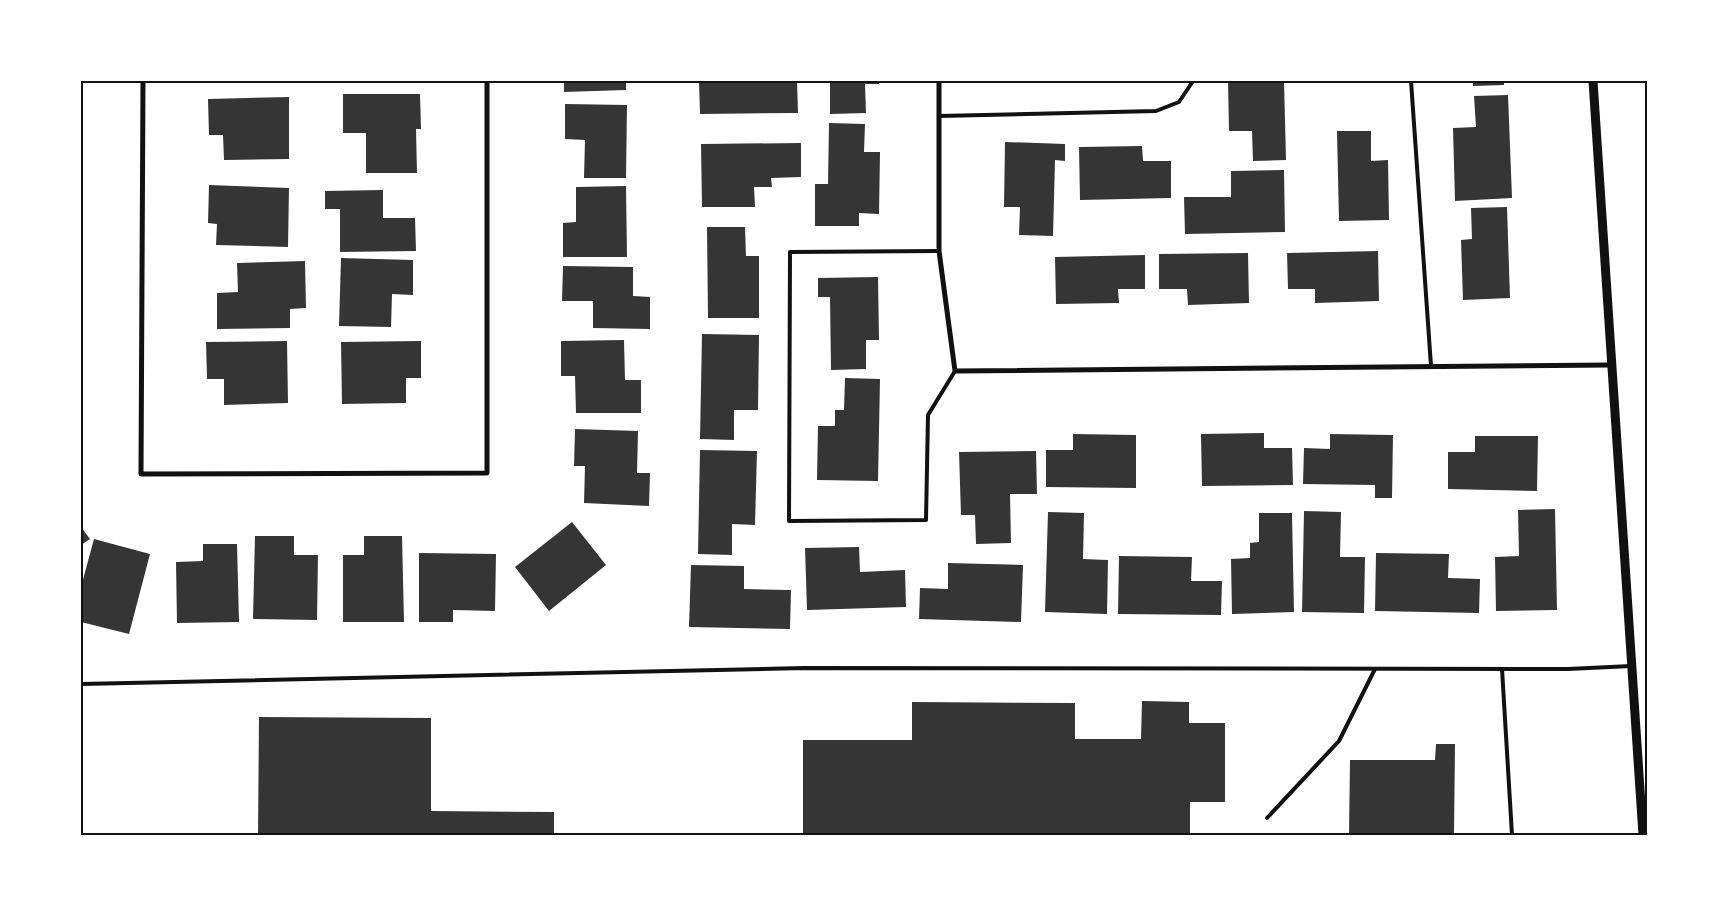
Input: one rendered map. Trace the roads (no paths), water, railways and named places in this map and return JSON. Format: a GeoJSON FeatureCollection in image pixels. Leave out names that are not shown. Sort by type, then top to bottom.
{"type":"FeatureCollection","features":[{"type":"Feature","properties":{"kind":"street"},"geometry":{"type":"LineString","coordinates":[[143,81],[141,474],[487,473],[487,81]]}},
{"type":"Feature","properties":{"kind":"street"},"geometry":{"type":"LineString","coordinates":[[939,81],[940,251],[954,370],[1610,365]]}},
{"type":"Feature","properties":{"kind":"street"},"geometry":{"type":"LineString","coordinates":[[1593,81],[1610,365],[1643,835]]}},
{"type":"Feature","properties":{"kind":"lane"},"geometry":{"type":"LineString","coordinates":[[939,116],[1156,111],[1179,102],[1193,81]]}},
{"type":"Feature","properties":{"kind":"lane"},"geometry":{"type":"LineString","coordinates":[[1411,81],[1431,366]]}},
{"type":"Feature","properties":{"kind":"lane"},"geometry":{"type":"LineString","coordinates":[[940,251],[790,252],[789,521],[926,520],[928,416],[954,370]]}},
{"type":"Feature","properties":{"kind":"lane"},"geometry":{"type":"LineString","coordinates":[[81,684],[804,668],[1568,669],[1632,666]]}},
{"type":"Feature","properties":{"kind":"lane"},"geometry":{"type":"LineString","coordinates":[[1267,818],[1339,741],[1375,669]]}},
{"type":"Feature","properties":{"kind":"lane"},"geometry":{"type":"LineString","coordinates":[[1502,669],[1512,835]]}}]}
